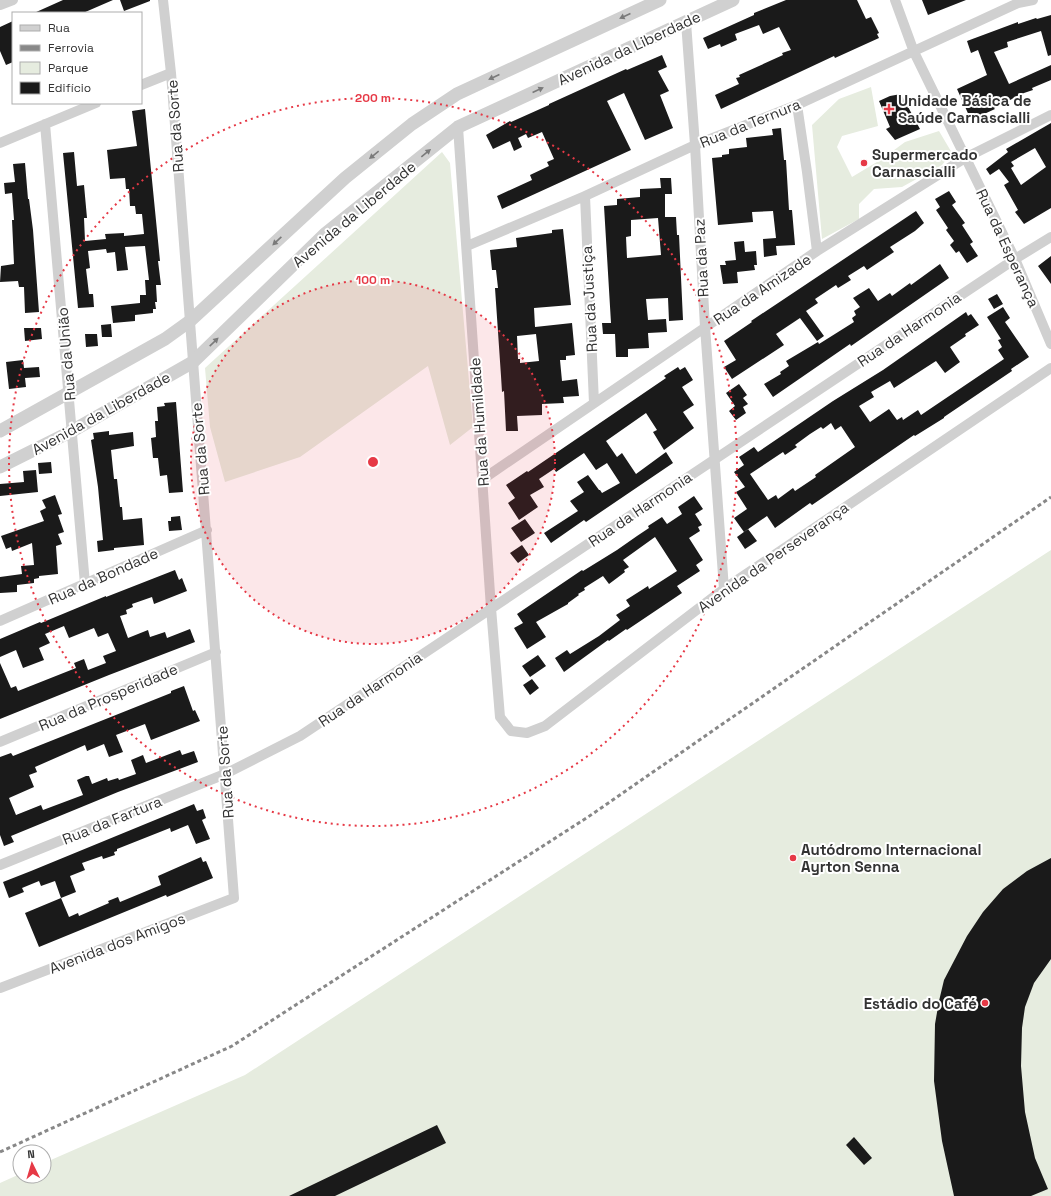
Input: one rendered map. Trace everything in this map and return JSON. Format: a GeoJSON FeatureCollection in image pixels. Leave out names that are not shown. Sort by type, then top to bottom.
{"type":"FeatureCollection","features":[{"type":"Feature","properties":{"kind":"street"},"geometry":{"type":"LineString","coordinates":[[0,5],[13,0]]}},
{"type":"Feature","properties":{"kind":"street","name":"Rua da Sorte"},"geometry":{"type":"LineString","coordinates":[[163,0],[171,72],[234,898]]}},
{"type":"Feature","properties":{"kind":"street","name":"Avenida da Liberdade"},"geometry":{"type":"LineString","coordinates":[[0,431],[165,339],[190,322],[345,178],[412,124],[457,94],[660,0]]}},
{"type":"Feature","properties":{"kind":"street","name":"Avenida da Liberdade"},"geometry":{"type":"LineString","coordinates":[[0,467],[72,431],[193,362],[326,233],[458,127],[733,0]]}},
{"type":"Feature","properties":{"kind":"street","name":"Rua da Esperança"},"geometry":{"type":"LineString","coordinates":[[895,0],[914,52],[1015,259],[1051,344]]}},
{"type":"Feature","properties":{"kind":"street","name":"Rua da Ternura"},"geometry":{"type":"LineString","coordinates":[[467,246],[585,196],[695,145],[797,105],[1018,3],[1033,0]]}},
{"type":"Feature","properties":{"kind":"street","name":"Rua da Paz"},"geometry":{"type":"LineString","coordinates":[[686,22],[695,145],[705,327],[724,589]]}},
{"type":"Feature","properties":{"kind":"street"},"geometry":{"type":"LineString","coordinates":[[142,85],[171,72]]}},
{"type":"Feature","properties":{"kind":"street"},"geometry":{"type":"LineString","coordinates":[[0,143],[94,104]]}},
{"type":"Feature","properties":{"kind":"street"},"geometry":{"type":"LineString","coordinates":[[797,105],[817,251]]}},
{"type":"Feature","properties":{"kind":"street","name":"Rua da Amizade"},"geometry":{"type":"LineString","coordinates":[[483,479],[817,251],[965,158],[1051,115]]}},
{"type":"Feature","properties":{"kind":"street","name":"Rua da União"},"geometry":{"type":"LineString","coordinates":[[45,124],[85,584]]}},
{"type":"Feature","properties":{"kind":"street","name":"Rua da Humildade"},"geometry":{"type":"LineString","coordinates":[[458,127],[491,608],[500,717]]}},
{"type":"Feature","properties":{"kind":"street","name":"Rua da Justiça"},"geometry":{"type":"LineString","coordinates":[[585,196],[594,403]]}},
{"type":"Feature","properties":{"kind":"street","name":"Rua da Harmonia"},"geometry":{"type":"LineString","coordinates":[[225,774],[300,736],[715,458],[1015,259],[1051,237]]}},
{"type":"Feature","properties":{"kind":"street","name":"Avenida da Perseverança"},"geometry":{"type":"LineString","coordinates":[[500,717],[510,731],[527,733],[545,726],[724,589],[1051,368]]}},
{"type":"Feature","properties":{"kind":"street","name":"Rua da Bondade"},"geometry":{"type":"LineString","coordinates":[[0,620],[207,530]]}},
{"type":"Feature","properties":{"kind":"street","name":"Rua da Prosperidade"},"geometry":{"type":"LineString","coordinates":[[0,742],[216,652]]}},
{"type":"Feature","properties":{"kind":"street","name":"Rua da Fartura"},"geometry":{"type":"LineString","coordinates":[[0,865],[225,774]]}},
{"type":"Feature","properties":{"kind":"street","name":"Avenida dos Amigos"},"geometry":{"type":"LineString","coordinates":[[0,988],[234,898]]}},
{"type":"Feature","properties":{"kind":"green space"},"geometry":{"type":"Polygon","coordinates":[[[871,87],[878,126],[842,136],[837,147],[852,177],[882,159],[905,142],[939,131],[952,153],[942,165],[902,187],[874,189],[859,204],[859,219],[822,239],[812,125],[839,99],[871,87]]]}},
{"type":"Feature","properties":{"kind":"green space"},"geometry":{"type":"Polygon","coordinates":[[[442,152],[450,163],[473,427],[450,445],[428,366],[300,457],[225,482],[210,427],[205,368],[442,152]]]}},
{"type":"Feature","properties":{"kind":"green space","name":"Autódromo Internacional Ayrton Senna"},"geometry":{"type":"Polygon","coordinates":[[[1051,550],[1051,1196],[0,1196],[0,1183],[12,1178],[12,1184],[52,1184],[52,1159],[245,1075],[1051,550]]]}},
{"type":"Feature","properties":{"kind":"building"},"geometry":{"type":"Polygon","coordinates":[[[63,0],[113,0],[85,12],[36,12],[63,0]]]}},
{"type":"Feature","properties":{"kind":"building"},"geometry":{"type":"Polygon","coordinates":[[[120,0],[150,0],[150,1],[124,11],[120,0]]]}},
{"type":"Feature","properties":{"kind":"building"},"geometry":{"type":"Polygon","coordinates":[[[786,0],[857,0],[866,19],[871,17],[879,33],[877,34],[879,38],[835,58],[834,56],[721,109],[715,95],[739,84],[736,78],[740,77],[739,75],[791,50],[779,27],[763,34],[759,25],[735,34],[737,40],[721,47],[720,44],[708,49],[703,38],[754,15],[754,13],[786,0]]]}},
{"type":"Feature","properties":{"kind":"building"},"geometry":{"type":"Polygon","coordinates":[[[922,0],[966,0],[928,15],[922,0]]]}},
{"type":"Feature","properties":{"kind":"building"},"geometry":{"type":"Polygon","coordinates":[[[1051,15],[1051,55],[1048,56],[1041,31],[1007,42],[1008,47],[994,52],[1009,84],[1051,65],[1051,80],[1032,88],[1033,90],[1024,93],[971,120],[957,89],[987,75],[978,50],[971,53],[967,41],[1018,22],[1018,24],[1051,15]]]}},
{"type":"Feature","properties":{"kind":"building"},"geometry":{"type":"Polygon","coordinates":[[[12,21],[12,62],[6,65],[0,51],[0,27],[12,21]]]}},
{"type":"Feature","properties":{"kind":"building"},"geometry":{"type":"Polygon","coordinates":[[[662,55],[667,67],[658,71],[669,91],[660,95],[673,128],[645,140],[624,93],[607,101],[631,150],[502,209],[497,196],[532,180],[530,175],[549,166],[547,162],[554,159],[542,132],[528,138],[526,134],[518,138],[522,147],[514,151],[510,141],[493,149],[486,135],[510,121],[511,122],[549,105],[626,69],[627,70],[662,55]]]}},
{"type":"Feature","properties":{"kind":"building","name":"Unidade Básica de Saúde Carnascialli"},"geometry":{"type":"Polygon","coordinates":[[[901,94],[920,129],[895,140],[886,129],[890,127],[879,101],[890,96],[901,94]]]}},
{"type":"Feature","properties":{"kind":"building"},"geometry":{"type":"Polygon","coordinates":[[[145,109],[161,285],[156,285],[157,302],[155,302],[156,309],[153,309],[153,313],[135,315],[135,321],[113,323],[111,306],[140,303],[140,295],[146,295],[145,280],[149,280],[145,246],[125,247],[128,270],[117,271],[115,252],[107,253],[106,249],[88,251],[90,268],[86,269],[89,294],[93,294],[94,307],[78,308],[63,153],[74,152],[77,186],[84,185],[87,218],[84,218],[85,241],[106,239],[105,234],[124,233],[124,236],[144,234],[142,214],[136,214],[135,206],[130,206],[129,189],[126,189],[125,178],[110,179],[107,150],[137,146],[132,111],[145,109]]]}},
{"type":"Feature","properties":{"kind":"building"},"geometry":{"type":"Polygon","coordinates":[[[1051,123],[1051,208],[1024,224],[1015,212],[1018,210],[1004,185],[1009,182],[999,169],[990,175],[986,169],[1008,152],[1006,149],[1051,123]],[[1035,148],[1011,162],[1014,166],[1011,168],[1021,185],[1046,167],[1035,148]]]}},
{"type":"Feature","properties":{"kind":"building"},"geometry":{"type":"Polygon","coordinates":[[[781,128],[784,160],[786,160],[789,210],[792,210],[795,245],[776,246],[777,255],[764,257],[763,239],[776,238],[773,211],[752,212],[753,222],[718,225],[712,158],[722,157],[722,155],[729,154],[729,149],[747,147],[746,138],[773,135],[772,129],[781,128]]]}},
{"type":"Feature","properties":{"kind":"building"},"geometry":{"type":"Polygon","coordinates":[[[25,163],[28,199],[33,230],[39,312],[25,313],[24,287],[19,287],[18,281],[0,282],[1,266],[14,264],[12,220],[14,220],[12,193],[5,194],[4,183],[15,182],[13,164],[25,163]]]}},
{"type":"Feature","properties":{"kind":"building"},"geometry":{"type":"Polygon","coordinates":[[[660,178],[671,178],[672,194],[665,194],[665,217],[676,217],[677,235],[679,235],[683,320],[669,321],[668,298],[646,299],[648,320],[666,319],[667,332],[648,333],[649,348],[628,349],[628,357],[616,357],[615,334],[603,334],[602,323],[611,323],[604,206],[617,205],[617,199],[640,197],[640,189],[661,188],[660,178]],[[658,218],[631,220],[631,236],[626,237],[627,258],[661,255],[658,218]]]}},
{"type":"Feature","properties":{"kind":"building"},"geometry":{"type":"Polygon","coordinates":[[[949,191],[956,202],[952,205],[965,223],[962,225],[973,242],[970,244],[978,256],[967,263],[959,251],[956,253],[950,245],[954,241],[946,230],[948,228],[936,210],[940,207],[935,199],[949,191]]]}},
{"type":"Feature","properties":{"kind":"building"},"geometry":{"type":"Polygon","coordinates":[[[916,211],[924,223],[915,231],[890,247],[894,252],[867,270],[864,266],[848,276],[851,280],[838,288],[836,285],[815,299],[818,303],[806,311],[824,336],[817,341],[800,318],[776,334],[784,345],[732,379],[724,367],[736,360],[724,341],[752,322],[751,321],[916,211]]]}},
{"type":"Feature","properties":{"kind":"building"},"geometry":{"type":"Polygon","coordinates":[[[563,229],[571,305],[534,308],[535,327],[572,323],[575,355],[566,356],[566,360],[560,360],[562,381],[577,379],[579,396],[563,397],[564,403],[542,404],[542,415],[517,416],[518,431],[506,431],[495,288],[498,288],[496,270],[492,270],[490,250],[517,247],[516,238],[552,233],[552,230],[563,229]],[[536,334],[517,336],[518,359],[520,359],[520,363],[539,361],[536,334]]]}},
{"type":"Feature","properties":{"kind":"building"},"geometry":{"type":"Polygon","coordinates":[[[744,241],[745,252],[756,251],[757,265],[754,265],[755,270],[737,272],[738,283],[723,284],[720,265],[726,265],[725,261],[736,260],[734,242],[744,241]]]}},
{"type":"Feature","properties":{"kind":"building"},"geometry":{"type":"Polygon","coordinates":[[[1051,256],[1051,284],[1038,266],[1051,256]]]}},
{"type":"Feature","properties":{"kind":"building"},"geometry":{"type":"Polygon","coordinates":[[[940,264],[949,278],[851,346],[850,344],[773,397],[764,384],[781,374],[780,372],[789,366],[786,361],[818,342],[819,344],[854,322],[852,318],[856,315],[854,311],[860,307],[853,298],[869,288],[878,301],[890,293],[892,296],[910,283],[911,285],[940,264]]]}},
{"type":"Feature","properties":{"kind":"building"},"geometry":{"type":"Polygon","coordinates":[[[997,294],[1003,304],[994,309],[988,299],[997,294]]]}},
{"type":"Feature","properties":{"kind":"building"},"geometry":{"type":"Polygon","coordinates":[[[1003,307],[1010,318],[1005,322],[1029,357],[1011,369],[1012,371],[944,418],[915,436],[914,435],[812,505],[810,503],[775,528],[767,516],[744,532],[734,518],[747,509],[736,492],[745,487],[734,472],[744,465],[739,457],[754,447],[758,452],[833,401],[883,370],[966,312],[968,316],[971,314],[979,325],[965,334],[966,336],[950,347],[960,362],[945,373],[936,361],[894,388],[890,381],[871,392],[874,397],[859,406],[870,422],[889,409],[897,420],[902,417],[903,420],[918,410],[921,415],[1004,359],[998,350],[1002,347],[998,340],[1001,339],[987,317],[1003,307]],[[831,423],[823,429],[821,427],[795,445],[797,447],[785,455],[783,452],[750,474],[768,500],[776,495],[778,499],[793,488],[795,491],[855,447],[841,426],[835,430],[831,423]]]}},
{"type":"Feature","properties":{"kind":"building"},"geometry":{"type":"Polygon","coordinates":[[[111,324],[112,337],[102,337],[101,325],[111,324]]]}},
{"type":"Feature","properties":{"kind":"building"},"geometry":{"type":"Polygon","coordinates":[[[24,328],[41,328],[42,339],[25,341],[24,328]]]}},
{"type":"Feature","properties":{"kind":"building"},"geometry":{"type":"Polygon","coordinates":[[[85,334],[97,334],[98,346],[86,347],[85,334]]]}},
{"type":"Feature","properties":{"kind":"building"},"geometry":{"type":"Polygon","coordinates":[[[23,360],[24,368],[39,367],[40,377],[25,378],[26,387],[9,389],[6,362],[23,360]]]}},
{"type":"Feature","properties":{"kind":"building"},"geometry":{"type":"Polygon","coordinates":[[[678,367],[680,370],[685,367],[693,380],[682,387],[694,405],[683,412],[694,428],[664,450],[653,432],[657,430],[646,413],[606,441],[617,457],[622,453],[636,474],[666,452],[673,463],[586,522],[584,520],[551,543],[544,533],[578,511],[570,501],[584,492],[577,482],[588,475],[602,493],[620,483],[607,463],[596,470],[584,453],[556,472],[554,469],[539,479],[544,487],[530,495],[538,507],[519,520],[508,503],[515,498],[506,485],[527,471],[528,472],[666,378],[664,376],[678,367]]]}},
{"type":"Feature","properties":{"kind":"building"},"geometry":{"type":"Polygon","coordinates":[[[739,384],[747,395],[743,398],[748,404],[743,407],[746,413],[736,420],[729,411],[735,406],[726,393],[739,384]]]}},
{"type":"Feature","properties":{"kind":"building"},"geometry":{"type":"Polygon","coordinates":[[[176,402],[183,492],[169,493],[167,475],[160,476],[158,458],[153,458],[151,438],[156,437],[155,421],[158,421],[157,407],[165,406],[164,403],[176,402]]]}},
{"type":"Feature","properties":{"kind":"building"},"geometry":{"type":"Polygon","coordinates":[[[109,431],[109,435],[133,432],[134,446],[111,450],[114,479],[117,479],[123,520],[142,518],[144,545],[114,548],[114,550],[98,552],[97,541],[103,540],[98,487],[91,440],[94,439],[93,433],[109,431]]]}},
{"type":"Feature","properties":{"kind":"building"},"geometry":{"type":"Polygon","coordinates":[[[51,462],[52,473],[39,474],[38,463],[51,462]]]}},
{"type":"Feature","properties":{"kind":"building"},"geometry":{"type":"Polygon","coordinates":[[[36,470],[38,492],[0,496],[0,484],[24,482],[23,471],[36,470]]]}},
{"type":"Feature","properties":{"kind":"building"},"geometry":{"type":"Polygon","coordinates":[[[55,495],[62,514],[58,515],[64,532],[58,534],[62,544],[56,546],[58,574],[39,576],[39,578],[34,579],[34,583],[17,585],[17,592],[0,593],[0,577],[22,574],[21,566],[34,565],[32,543],[12,551],[11,547],[6,549],[1,536],[44,521],[40,511],[46,508],[42,500],[55,495]]]}},
{"type":"Feature","properties":{"kind":"building"},"geometry":{"type":"Polygon","coordinates":[[[694,496],[703,509],[695,514],[702,525],[698,527],[700,531],[689,538],[703,560],[696,565],[700,571],[677,586],[682,593],[627,630],[626,629],[609,641],[608,640],[564,672],[555,658],[567,650],[570,654],[599,636],[620,620],[616,615],[630,606],[626,600],[648,586],[649,589],[677,571],[655,537],[623,560],[629,567],[624,570],[625,572],[609,584],[603,576],[584,588],[585,590],[578,594],[579,595],[568,604],[536,622],[546,637],[527,649],[514,628],[523,623],[517,614],[582,570],[583,571],[617,550],[662,517],[667,524],[682,514],[678,507],[694,496]]]}},
{"type":"Feature","properties":{"kind":"building"},"geometry":{"type":"Polygon","coordinates":[[[180,516],[182,530],[169,531],[168,521],[171,521],[171,517],[180,516]]]}},
{"type":"Feature","properties":{"kind":"building"},"geometry":{"type":"Polygon","coordinates":[[[525,519],[535,533],[521,542],[511,528],[525,519]]]}},
{"type":"Feature","properties":{"kind":"building"},"geometry":{"type":"Polygon","coordinates":[[[748,529],[757,541],[745,549],[737,537],[748,529]]]}},
{"type":"Feature","properties":{"kind":"building"},"geometry":{"type":"Polygon","coordinates":[[[522,545],[529,555],[518,563],[510,553],[522,545]]]}},
{"type":"Feature","properties":{"kind":"building"},"geometry":{"type":"Polygon","coordinates":[[[175,570],[179,580],[182,578],[187,591],[154,604],[152,597],[132,604],[133,607],[126,610],[127,614],[120,616],[128,638],[148,630],[150,637],[165,632],[167,638],[190,629],[195,642],[0,719],[0,663],[11,688],[16,686],[18,691],[76,668],[74,663],[84,659],[88,670],[106,663],[103,656],[116,651],[108,633],[98,637],[94,628],[69,638],[64,626],[45,634],[50,643],[39,648],[44,660],[23,668],[16,650],[0,657],[0,639],[175,570]]]}},
{"type":"Feature","properties":{"kind":"building"},"geometry":{"type":"Polygon","coordinates":[[[538,655],[546,666],[530,677],[522,666],[538,655]]]}},
{"type":"Feature","properties":{"kind":"building"},"geometry":{"type":"Polygon","coordinates":[[[532,679],[539,688],[530,695],[523,685],[532,679]]]}},
{"type":"Feature","properties":{"kind":"building"},"geometry":{"type":"Polygon","coordinates":[[[184,686],[193,711],[195,710],[200,721],[151,740],[145,724],[116,735],[123,752],[109,757],[104,744],[87,751],[85,745],[35,767],[37,772],[29,775],[34,787],[9,798],[16,815],[41,805],[43,810],[83,795],[77,780],[86,776],[89,776],[92,784],[107,778],[108,781],[118,778],[119,780],[136,774],[131,760],[143,755],[146,763],[180,750],[182,755],[194,751],[198,762],[118,792],[11,836],[14,842],[4,846],[0,835],[0,757],[11,753],[13,756],[171,693],[171,691],[184,686]]]}},
{"type":"Feature","properties":{"kind":"building"},"geometry":{"type":"Polygon","coordinates":[[[194,804],[197,811],[203,809],[206,818],[202,820],[210,839],[196,844],[188,825],[171,832],[170,828],[117,849],[117,851],[114,852],[115,855],[103,859],[102,856],[82,863],[85,870],[70,876],[76,892],[61,898],[55,881],[41,886],[39,881],[22,888],[24,892],[9,898],[3,882],[194,804]]]}},
{"type":"Feature","properties":{"kind":"building"},"geometry":{"type":"Polygon","coordinates":[[[201,857],[203,862],[206,861],[213,878],[167,897],[166,895],[39,947],[25,913],[61,898],[69,917],[78,913],[79,916],[109,903],[108,901],[118,897],[120,902],[161,885],[158,876],[201,857]]]}},
{"type":"Feature","properties":{"kind":"building"},"geometry":{"type":"Polygon","coordinates":[[[1051,858],[1051,959],[1034,983],[1025,1007],[1022,1028],[1021,1066],[1025,1112],[1035,1158],[1048,1189],[1031,1196],[954,1196],[942,1141],[934,1081],[935,1024],[944,980],[967,936],[983,912],[1003,889],[1027,871],[1051,858]]]}},
{"type":"Feature","properties":{"kind":"building"},"geometry":{"type":"Polygon","coordinates":[[[437,1125],[446,1143],[335,1196],[289,1196],[437,1125]]]}},
{"type":"Feature","properties":{"kind":"building"},"geometry":{"type":"Polygon","coordinates":[[[854,1137],[872,1158],[864,1165],[846,1145],[854,1137]]]}},
{"type":"Feature","properties":{"kind":"railway"},"geometry":{"type":"LineString","coordinates":[[0,1152],[232,1046],[588,817],[1051,497]]}},
{"type":"Feature","properties":{"kind":"place","name":"Unidade Básica de Saúde Carnascialli"},"geometry":{"type":"Point","coordinates":[889,109]}},
{"type":"Feature","properties":{"kind":"place","name":"Supermercado Carnascialli"},"geometry":{"type":"Point","coordinates":[864,163]}},
{"type":"Feature","properties":{"kind":"place","name":"Autódromo Internacional Ayrton Senna"},"geometry":{"type":"Point","coordinates":[793,858]}},
{"type":"Feature","properties":{"kind":"place","name":"Estádio do Café"},"geometry":{"type":"Point","coordinates":[985,1003]}}]}
